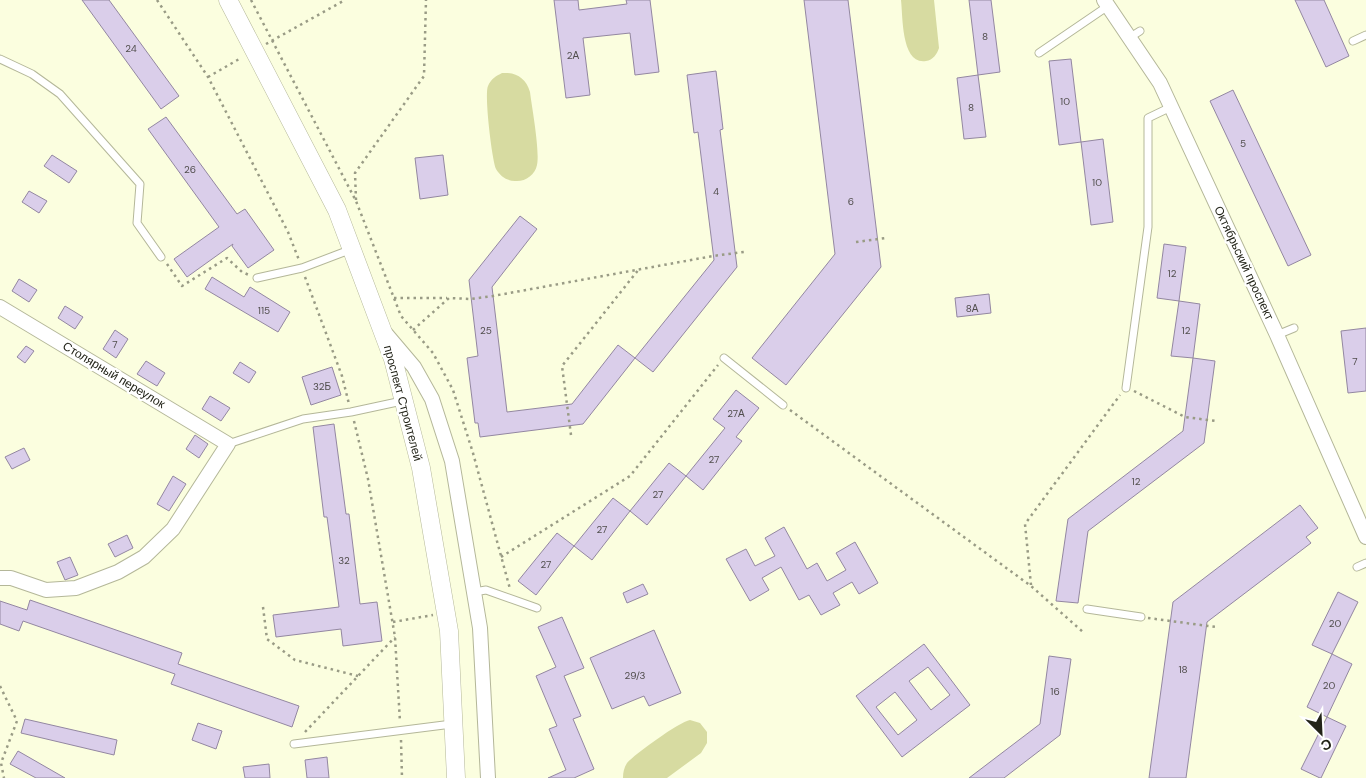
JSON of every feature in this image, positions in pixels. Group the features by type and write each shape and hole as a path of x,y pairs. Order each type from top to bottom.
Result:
{"street":[{"name":"проспект Строителей","path":"228,0 337,210 393,359 421,468 449,631 456,778"},
{"name":"Октябрьский проспект","path":"1106,3 1135,35 1160,83 1277,335 1366,536"},
{"name":"Столярный переулок","path":"0,307 228,444"},
{"path":"382,330 414,366 432,399 452,461 480,628 488,778"},
{"path":"0,578 11,578 46,590 76,588 118,572 144,557 172,529 228,444"}],"lane":[{"path":"1039,53 1106,3"},
{"path":"1352,41 1366,35"},
{"path":"0,59 32,74 60,94 140,184 136,222 162,257"},
{"path":"1126,388 1148,227 1148,118 1171,107"},
{"path":"257,278 302,268 352,248"},
{"path":"1277,335 1294,328"},
{"path":"724,358 783,405"},
{"path":"228,444 302,419 351,412 404,400"},
{"path":"1356,567 1366,563"},
{"path":"474,592 486,590 537,608"},
{"path":"1087,609 1141,617"},
{"path":"294,744 454,724"}],"path":[{"path":"157,0 208,77 288,232 342,376 368,479 395,637 402,778"},
{"path":"251,0 356,201 401,316 433,354 453,390 473,453 512,599"},
{"path":"208,77 345,0"},
{"path":"356,201 354,173 424,76 426,0"},
{"path":"856,242 886,238"},
{"path":"394,298 471,299 744,252"},
{"path":"162,257 182,286 228,258 242,272 257,278"},
{"path":"571,435 562,366 640,269"},
{"path":"413,330 449,298"},
{"path":"501,558 630,476 724,358"},
{"path":"1031,586 1025,524 1126,388 1185,417 1216,421"},
{"path":"783,405 1031,586 1083,632"},
{"path":"263,607 267,639 295,660 358,676"},
{"path":"1141,617 1216,627"},
{"path":"294,744 395,637"},
{"path":"0,686 17,721 1,763 4,778"}],"green space":[{"path":"901,0 934,0 939,48 931,59 926,61 918,60 912,56 903,28"},
{"path":"502,73 520,77 526,83 530,92 538,158 536,169 532,175 519,181 509,180 500,174 496,169 493,153 487,91 491,81"},
{"path":"690,720 700,723 707,732 707,743 701,753 667,778 623,778 623,772 627,763 667,732"}],"building":[{"path":"82,0 109,0 179,96 161,109"},
{"path":"554,0 578,0 579,10 627,4 626,0 650,0 659,72 635,75 630,33 583,38 590,95 566,98"},
{"path":"804,0 848,0 881,267 786,385 752,358 835,254"},
{"path":"969,0 991,0 1000,72 978,75"},
{"path":"1295,0 1324,0 1349,56 1326,67"},
{"path":"1071,59 1081,142 1059,145 1049,61"},
{"path":"716,71 723,129 720,130 737,267 653,372 635,358 714,260 698,132 694,133 687,75"},
{"path":"978,75 986,137 964,139 957,78"},
{"path":"1233,90 1311,255 1288,266 1210,101"},
{"path":"166,117 237,214 245,209 274,250 248,268 232,246 233,244 187,277 174,259 219,227 148,129"},
{"path":"1103,139 1113,222 1091,225 1081,142"},
{"path":"52,155 77,171 69,183 44,166"},
{"path":"443,155 448,195 420,199 415,158"},
{"path":"29,191 47,201 39,213 22,202"},
{"path":"520,216 537,229 492,287 507,412 572,404 618,345 635,358 583,424 480,437 478,423 475,423 467,358 478,356 469,280"},
{"path":"1164,244 1186,247 1179,301 1157,298"},
{"path":"212,277 244,297 250,287 290,312 278,332 205,289"},
{"path":"19,279 37,290 29,302 12,291"},
{"path":"989,294 991,313 957,317 955,298"},
{"path":"1179,301 1200,304 1193,358 1171,356"},
{"path":"65,306 83,317 75,329 58,318"},
{"path":"1366,328 1366,391 1348,393 1341,331"},
{"path":"115,330 128,339 116,358 103,349"},
{"path":"26,346 34,351 25,363 17,357"},
{"path":"1193,358 1215,361 1204,443 1088,531 1078,603 1056,601 1068,519 1183,431"},
{"path":"146,361 165,373 157,386 137,374"},
{"path":"240,362 256,372 249,383 233,373"},
{"path":"332,367 341,395 311,405 302,377"},
{"path":"736,390 759,408 736,437 742,441 703,490 686,476 725,428 713,419"},
{"path":"210,396 230,408 221,421 202,409"},
{"path":"334,424 346,514 349,514 360,604 377,602 382,641 343,646 341,629 276,637 273,615 339,607 327,517 324,517 313,427"},
{"path":"195,435 208,444 199,458 186,449"},
{"path":"24,448 30,460 12,469 5,457"},
{"path":"669,463 686,476 647,525 630,511"},
{"path":"173,476 186,484 169,511 157,504"},
{"path":"613,498 630,511 592,560 574,546"},
{"path":"1300,505 1318,528 1306,537 1311,543 1207,622 1186,778 1149,778 1173,602"},
{"path":"784,527 807,569 817,563 827,581 846,570 836,553 855,542 878,583 859,594 852,582 833,593 840,605 821,615 809,595 799,600 781,567 762,578 769,590 750,601 726,559 746,549 755,566 775,556 765,538"},
{"path":"557,533 574,546 536,595 518,581"},
{"path":"127,535 133,548 115,557 108,544"},
{"path":"70,557 78,575 65,580 57,562"},
{"path":"643,584 648,594 627,603 623,593"},
{"path":"1338,592 1358,602 1332,654 1312,645"},
{"path":"30,600 182,653 178,664 299,706 292,727 171,684 175,674 23,621 19,631 0,624 0,601 27,610"},
{"path":"562,617 584,668 564,676 581,716 573,719 594,769 574,778 548,778 566,770 549,729 557,726 536,676 556,667 538,627"},
{"path":"654,630 681,693 649,706 644,696 612,709 590,658"},
{"path":"924,644 970,705 902,757 856,696","holes":["928,667 950,695 931,710 909,681","895,692 917,720 898,735 876,707"]},
{"path":"1332,654 1352,664 1327,717 1307,707"},
{"path":"1049,656 1071,659 1060,735 1004,778 969,778 1040,724"},
{"path":"1327,717 1346,726 1320,778 1301,769"},
{"path":"25,719 117,740 114,755 21,733"},
{"path":"198,723 222,731 216,749 192,740"},
{"path":"18,751 65,778 36,778 10,764"},
{"path":"327,757 329,778 307,778 305,760"},
{"path":"269,764 270,778 245,778 243,767"}]}
